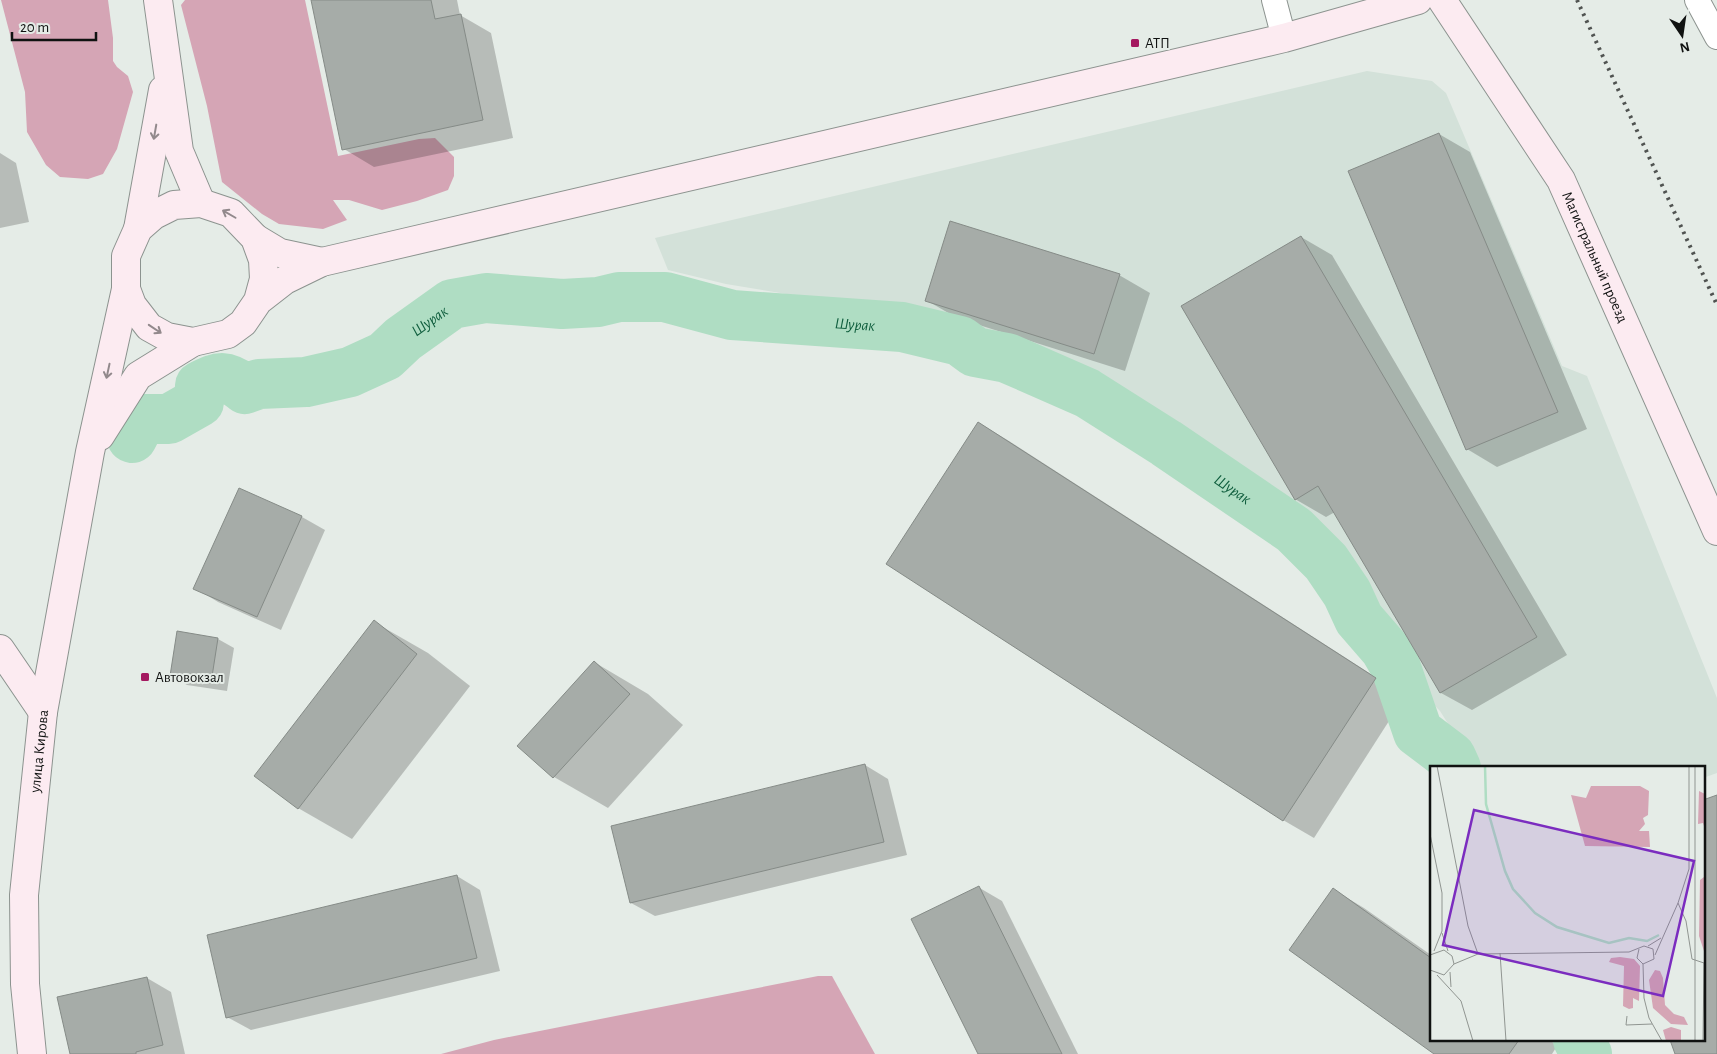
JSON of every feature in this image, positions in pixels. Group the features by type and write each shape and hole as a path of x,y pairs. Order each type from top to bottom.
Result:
{"main road":[{"path":"158,0 180,151 201,203"},
{"path":"90,452 138,376 193,342 228,334 242,323 258,301 285,280 322,262 1284,38 1418,0"},
{"name":"Магистральный проезд","path":"1442,0 1560,180 1717,531"},
{"path":"167,66 138,229 126,256 126,289 132,305 149,327 167,337 193,342"},
{"path":"138,229 154,215 174,205 201,203 231,213 255,238 280,253 322,262"},
{"path":"255,238 263,260 264,279 258,301"},
{"name":"улица Кирова","path":"32,1054 25,984 24,895 43,712 90,452 126,289"},
{"path":"0,649 43,712"}],"street":[{"path":"1274,0 1284,38"},
{"path":"1697,0 1717,36"}],"shaded area":[{"path":"1,0 108,0 113,38 113,61 128,76 133,92 117,149 103,174 88,179 60,177 46,165 27,132 25,92"},
{"path":"185,0 305,0 338,156 419,139 435,138 454,157 454,176 448,190 417,201 382,210 349,200 333,200 347,220 323,229 279,224 262,214 222,182 207,106 181,5"},
{"path":"1367,71 1432,81 1446,93 1562,366 1587,376 1717,698 1717,773 1704,778 1704,766 1475,766 1440,711 1413,683 1348,574 1316,536 1261,495 1119,399 984,338 872,308 726,284 668,270 655,238"},
{"path":"818,976 832,976 875,1054 441,1054 494,1040"}],"building":[{"path":"311,0 431,0 435,19 461,14 483,120 342,150"},
{"path":"1439,133 1558,412 1466,450 1348,171"},
{"path":"950,221 1120,274 1094,354 925,301"},
{"path":"1301,236 1537,637 1440,693 1318,486 1295,500 1181,306"},
{"path":"978,422 1376,678 1283,821 886,564"},
{"path":"239,488 302,516 257,617 193,589"},
{"path":"374,620 417,654 298,809 254,776"},
{"path":"177,631 218,638 211,683 170,676"},
{"path":"594,661 630,694 553,778 517,746"},
{"path":"865,764 884,842 630,903 611,826"},
{"path":"1717,795 1717,1054 1675,1054 1671,1042 1704,1042 1704,800"},
{"path":"457,875 477,958 226,1018 207,935"},
{"path":"979,886 1062,1054 978,1054 911,919"},
{"path":"1333,888 1430,957 1430,1042 1518,1042 1509,1054 1434,1054 1289,950"},
{"path":"147,977 163,1045 136,1052 136,1054 70,1054 57,997"}],"waterway":[{"name":"Шурак","path":"132,438 142,419 169,419 199,402 200,386 218,378 233,381 245,389 259,384 306,382 350,372 385,356 403,339 452,304 486,298 562,304 598,302 619,297 665,297 732,315 902,327 960,341 975,352 1007,358 1087,393 1166,443 1294,530 1326,562 1347,593 1359,619 1385,649 1396,668 1418,732 1451,757 1455,766"},
{"name":"Шурак","path":"1579,1042 1587,1054"}],"railway":[{"path":"1577,0 1717,305"}],"place":[{"name":"АТП","path":"1135,43"},
{"name":"Автовокзал","path":"145,677"}]}
